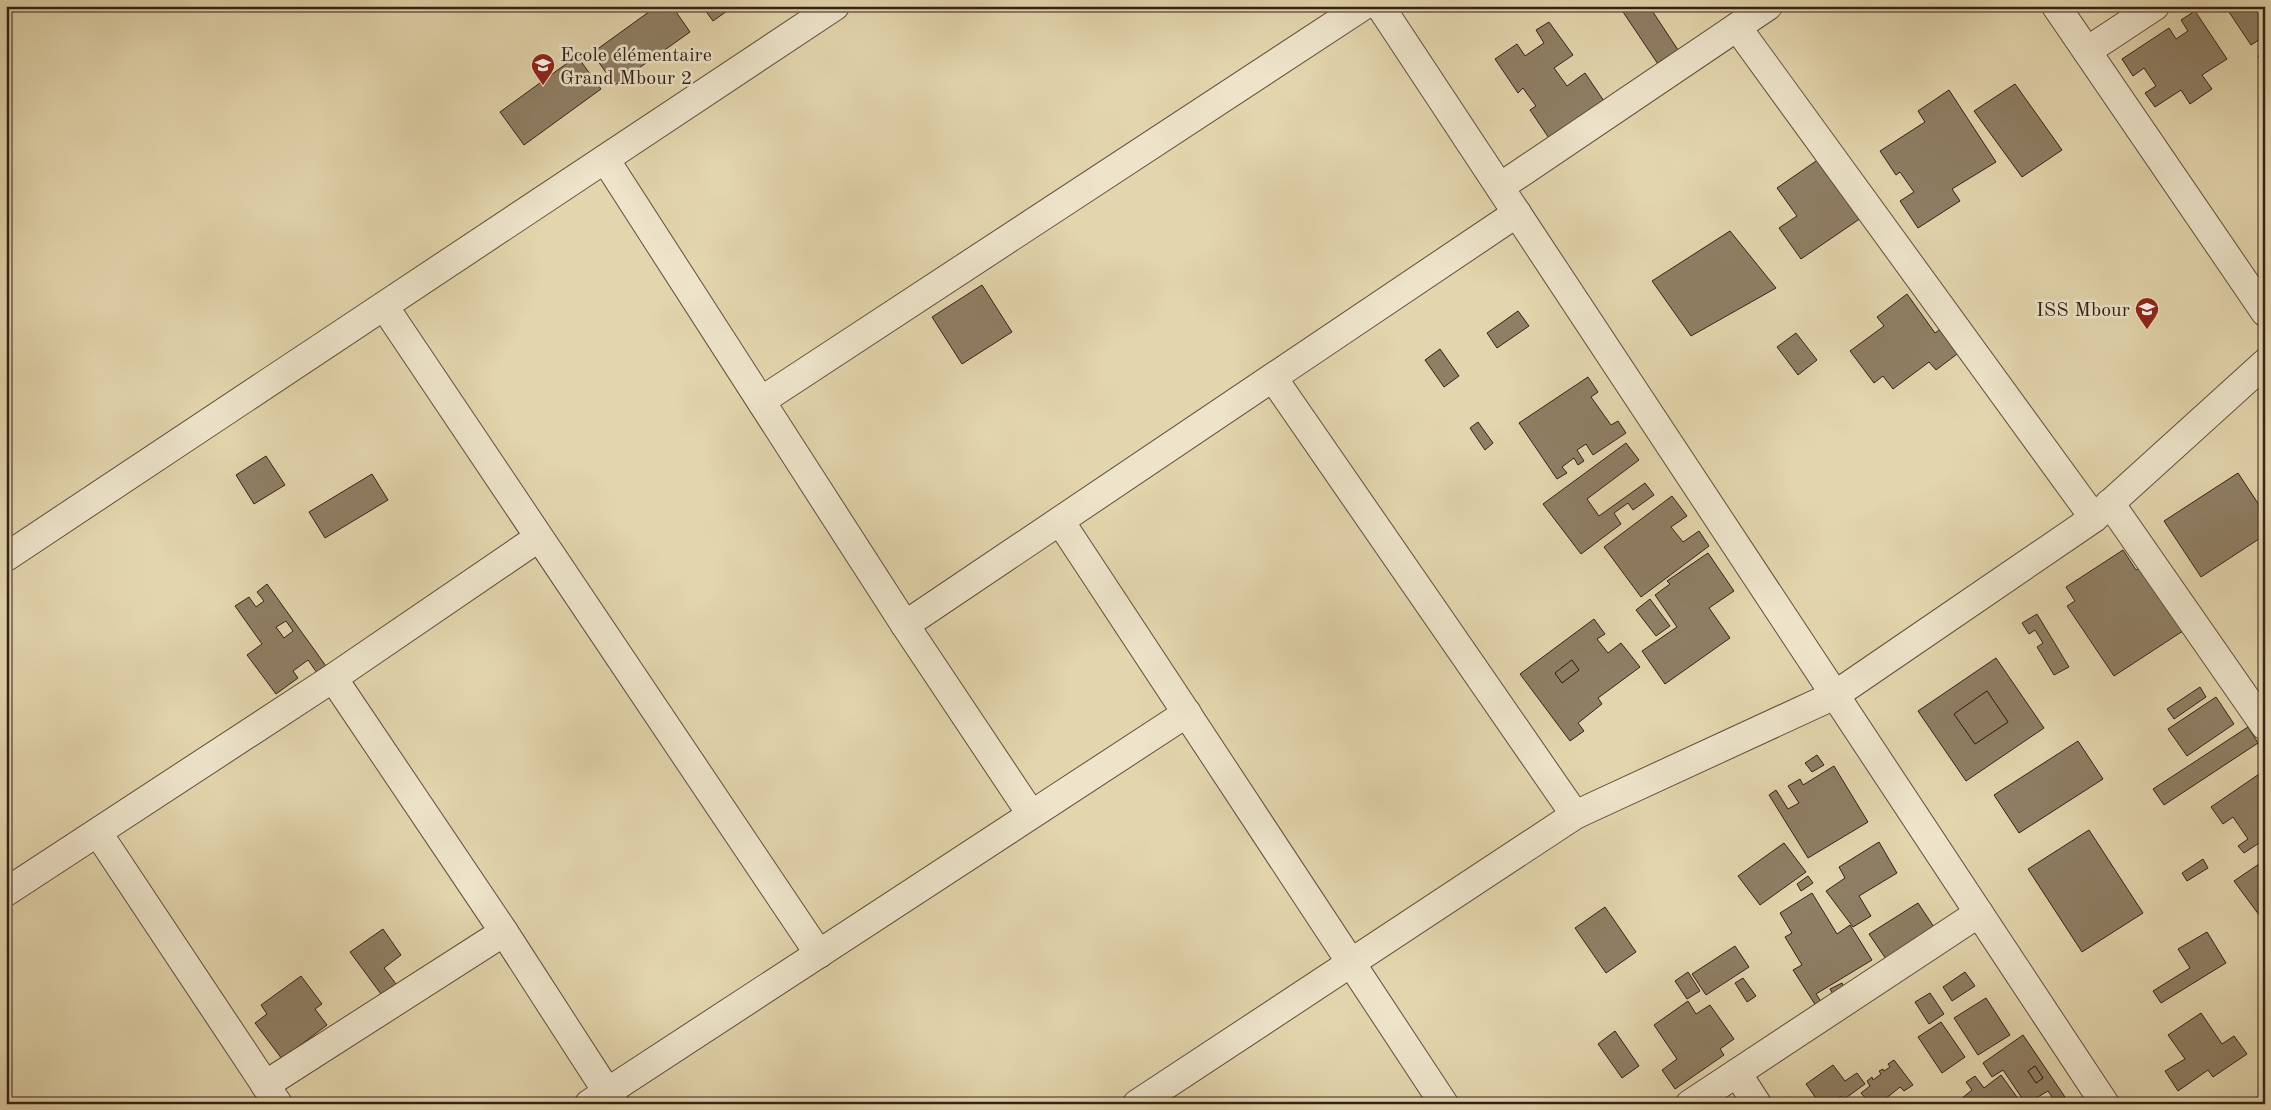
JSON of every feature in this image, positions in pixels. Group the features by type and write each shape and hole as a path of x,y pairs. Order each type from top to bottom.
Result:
{"street":[{"path":"10,546 384,306 835,6"},
{"path":"761,401 1363,6"},
{"path":"1380,6 2105,1104"},
{"path":"1500,187 1768,6"},
{"path":"2056,6 2265,312"},
{"path":"2086,51 2154,6"},
{"path":"1737,27 2265,726"},
{"path":"605,159 905,625 1031,814"},
{"path":"905,625 1517,213"},
{"path":"384,306 819,954"},
{"path":"1137,1104 1575,815 1835,694 2102,510 2265,362"},
{"path":"1273,378 1575,815"},
{"path":"1060,521 1444,1104"},
{"path":"6,892 333,678 538,538"},
{"path":"333,678 504,932 604,1100 819,954 1187,713"},
{"path":"98,833 271,1095 504,932"},
{"path":"1690,1104 1979,913"},
{"path":"1736,1073 1757,1104"}],"building":[{"path":"657,6 672,6 690,32 615,85 592,53"},
{"path":"702,6 734,6 713,21"},
{"path":"1619,6 1649,6 1680,53 1660,67"},
{"path":"2225,6 2261,6 2265,12 2265,26 2262,27 2265,36 2251,45"},
{"path":"2195,11 2227,59 2202,75 2212,89 2190,104 2181,90 2155,107 2145,93 2156,86 2144,68 2133,76 2122,59 2169,28 2176,39 2188,31 2181,20"},
{"path":"1549,22 1573,55 1554,68 1567,86 1585,73 1610,110 1555,147 1530,110 1536,106 1523,88 1518,93 1495,59 1517,44 1525,56 1544,43 1536,30"},
{"path":"2265,51 2265,66 2258,56"},
{"path":"577,56 601,89 524,145 500,112"},
{"path":"2015,84 2062,150 2022,177 1974,111"},
{"path":"1949,90 1996,162 1952,189 1960,201 1918,228 1900,201 1914,192 1900,172 1896,175 1880,151 1925,122 1918,111"},
{"path":"1819,159 1861,218 1801,259 1779,228 1797,216 1777,188"},
{"path":"1730,231 1776,288 1691,336 1652,281"},
{"path":"982,285 1012,332 962,364 932,317"},
{"path":"1907,294 1935,333 1943,327 1961,351 1936,370 1929,362 1893,389 1883,376 1874,383 1850,351 1884,326 1877,317"},
{"path":"1518,311 1529,326 1497,348 1487,333"},
{"path":"1796,333 1817,360 1798,375 1777,347"},
{"path":"1440,349 1459,376 1444,387 1425,360"},
{"path":"1588,377 1598,392 1591,397 1611,425 1618,421 1626,433 1593,455 1586,444 1577,450 1584,461 1578,465 1574,458 1562,467 1567,473 1557,479 1519,423"},
{"path":"1478,422 1493,443 1485,450 1470,428"},
{"path":"1626,443 1639,460 1587,499 1599,516 1645,483 1654,495 1633,510 1628,503 1614,513 1621,524 1581,554 1543,504"},
{"path":"266,456 285,485 254,504 236,475"},
{"path":"2238,473 2265,514 2265,535 2201,577 2164,521"},
{"path":"372,474 388,500 325,538 309,512"},
{"path":"1672,496 1687,516 1671,527 1683,542 1699,531 1709,546 1641,597 1604,547"},
{"path":"2123,550 2136,570 2144,565 2186,629 2114,676 2067,606 2075,601 2066,587"},
{"path":"1708,553 1734,591 1709,608 1730,638 1665,684 1642,651 1677,627 1655,595 1670,584 1667,581"},
{"path":"267,584 331,673 322,680 308,660 293,671 298,678 276,694 247,655 262,644 235,606 249,597 256,607 264,601 257,592","holes":["286,621 293,631 284,638 276,627"]},
{"path":"1650,599 1670,626 1656,636 1636,610"},
{"path":"2037,614 2069,667 2054,675 2037,647 2043,643 2035,630 2029,634 2022,623"},
{"path":"1594,619 1605,634 1597,639 1608,653 1621,643 1640,667 1598,698 1602,704 1578,723 1584,731 1570,741 1520,674","holes":["1572,660 1579,670 1562,683 1555,673"]},
{"path":"1996,658 2044,728 1966,781 1918,711","holes":["1987,691 2008,722 1975,744 1954,714"]},
{"path":"1572,660 1579,670 1562,683 1555,673"},
{"path":"2200,687 2206,697 2174,719 2167,709"},
{"path":"1987,691 2008,722 1975,744 1954,714"},
{"path":"2216,697 2234,724 2187,756 2168,729"},
{"path":"2248,727 2258,743 2164,805 2153,789"},
{"path":"2078,741 2103,779 2019,833 1994,795"},
{"path":"1817,755 1824,765 1812,772 1805,763"},
{"path":"1834,766 1868,822 1808,858 1769,795 1776,790 1788,809 1799,803 1788,786 1800,779 1803,785"},
{"path":"2265,770 2265,839 2244,853 2238,846 2248,839 2233,817 2223,824 2211,807"},
{"path":"2089,830 2143,913 2082,952 2028,869"},
{"path":"1879,842 1897,873 1859,896 1871,916 1853,927 1826,891 1845,878 1839,867"},
{"path":"1784,843 1806,872 1760,905 1738,876"},
{"path":"2203,859 2208,868 2187,881 2182,873"},
{"path":"2262,862 2265,866 2265,923 2234,881"},
{"path":"1808,876 1813,883 1801,891 1797,884"},
{"path":"1812,893 1837,934 1850,925 1872,960 1816,994 1824,1006 1818,1009 1793,970 1802,965 1785,937 1792,933 1780,913"},
{"path":"1918,903 1934,927 1886,959 1869,934"},
{"path":"1605,907 1636,952 1606,973 1575,928"},
{"path":"383,929 401,955 384,968 396,984 381,994 350,952"},
{"path":"2207,932 2226,963 2161,1003 2153,991 2190,968 2178,949"},
{"path":"1735,946 1749,967 1706,995 1692,974"},
{"path":"1688,972 1700,991 1687,999 1675,981"},
{"path":"1965,972 1975,986 1952,1001 1943,987"},
{"path":"301,976 322,1004 315,1009 327,1025 282,1059 255,1023 267,1014 261,1005"},
{"path":"1743,978 1756,996 1747,1002 1735,983"},
{"path":"1842,983 1847,994 1836,1000 1830,989"},
{"path":"1930,993 1944,1014 1929,1024 1915,1002"},
{"path":"1986,998 2010,1035 1978,1055 1954,1018"},
{"path":"1688,1001 1696,1014 1710,1005 1734,1039 1720,1049 1724,1055 1675,1089 1662,1070 1677,1059 1654,1025"},
{"path":"2201,1013 2222,1044 2234,1036 2247,1054 2213,1077 2208,1070 2178,1091 2165,1071 2185,1059 2168,1035"},
{"path":"1941,1022 1965,1057 1942,1073 1918,1037"},
{"path":"1615,1031 1639,1066 1622,1078 1598,1044"},
{"path":"2023,1035 2065,1097 2056,1103 2048,1091 2026,1104 2003,1070 1992,1077 1983,1063","holes":["2035,1066 2043,1078 2036,1083 2028,1071"]},
{"path":"1894,1060 1913,1085 1904,1091 1900,1087 1884,1100 1887,1104 1870,1104 1861,1093 1870,1086 1867,1081 1872,1077 1873,1080 1881,1074 1879,1071 1883,1069 1884,1071 1890,1067 1888,1064"},
{"path":"1833,1065 1845,1081 1857,1073 1865,1084 1843,1100 1841,1096 1833,1102 1835,1104 1820,1104 1806,1084"},
{"path":"2035,1066 2043,1078 2036,1083 2028,1071"},
{"path":"2001,1075 2022,1104 1965,1104 1961,1099 1972,1090 1966,1082 1975,1076 1984,1088"}],"place":[{"name":"Ecole élémentaire Grand Mbour 2","path":"543,86"},
{"name":"ISS Mbour","path":"2147,330"}]}
